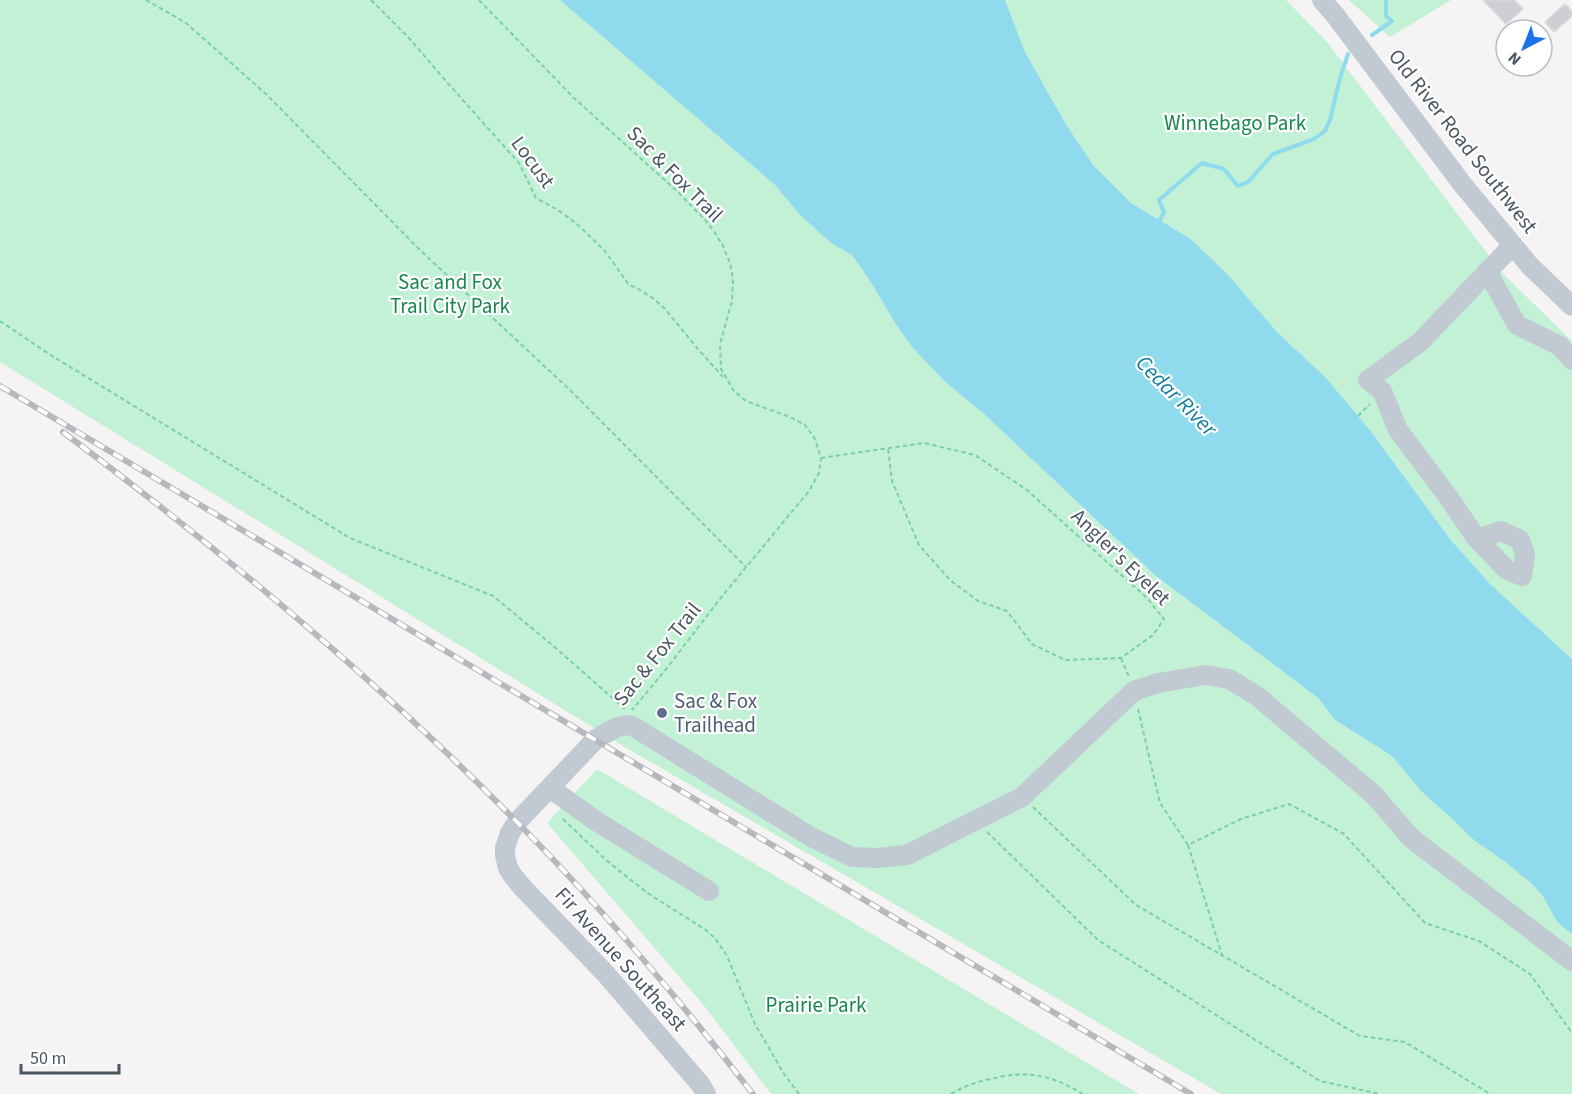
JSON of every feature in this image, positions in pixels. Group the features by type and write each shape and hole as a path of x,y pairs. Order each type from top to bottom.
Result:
{"street":[{"name":"Old River Road Southwest","path":"1322,0 1463,185 1530,266 1572,306"},
{"path":"1476,540 1446,494 1398,430 1382,391 1368,380 1420,342 1513,245"},
{"path":"1488,271 1517,325 1560,346 1572,360"},
{"path":"709,891 545,792 596,740 623,720 811,837 852,856 876,858 907,855 1022,797 1134,691 1158,683 1204,675 1229,679 1257,696 1374,795 1411,838 1572,961"},
{"name":"Fir Avenue Southeast","path":"545,792 517,822 510,833 505,848 508,868 523,888 605,973 701,1085 706,1094"}],"path":[{"path":"146,0 186,23 266,94 420,250 570,390 746,567"},
{"name":"Locust","path":"371,0 409,38 519,163 536,198 577,224 605,251 629,285 654,299 665,309 727,381"},
{"name":"Sac & Fox Trail","path":"479,0 574,98 679,193 715,233 723,246 732,271 732,301 720,344 721,369 727,381"},
{"path":"0,321 49,354 350,538 493,596 551,644 623,720"},
{"path":"727,381 734,391 747,401 805,425 814,437 821,458"},
{"name":"Angler's Eyelet","path":"821,458 924,443 975,455 1027,490 1147,598 1164,619 1153,635 1121,658"},
{"path":"888,448 892,481 919,544 950,580 978,601 1007,611 1032,644 1065,660 1121,658 1134,691 1160,803 1188,846 1222,955"},
{"name":"Sac & Fox Trail","path":"623,720 809,491 819,473 821,458"},
{"path":"545,792 605,859 627,878 715,938 727,956 755,1024 784,1074 800,1094"},
{"path":"1022,797 1136,905 1360,1036 1405,1042 1490,1094"},
{"path":"1188,846 1241,819 1289,804 1344,834 1425,922 1479,941 1530,974 1572,1034"},
{"path":"975,821 1098,940 1320,1082 1380,1094"},
{"path":"951,1094 971,1084 1012,1074 1030,1074 1050,1078 1083,1094"}],"green space":[{"name":"Sac and Fox Trail City Park","path":"0,0 560,0 775,185 800,215 831,243 852,255 913,348 944,381 984,414 1156,576 1318,698 1335,720 1392,756 1422,792 1531,883 1543,896 1557,922 1572,934 1572,1094 1221,1094 623,746 0,362"},
{"name":"Winnebago Park","path":"1005,0 1286,0 1327,42 1502,273 1572,341 1572,659 1490,584 1450,539 1369,429 1326,378 1277,332 1191,239 1131,203 1094,166 1067,126 1025,52"},
{"path":"1349,0 1451,0 1390,37"},
{"name":"Prairie Park","path":"597,769 1139,1094 771,1094 702,1003 547,823"}],"water":[{"name":"Cedar River","path":"560,0 1005,0 1025,52 1067,126 1094,166 1131,203 1191,239 1228,275 1277,332 1326,378 1369,429 1450,539 1490,584 1572,659 1572,934 1557,922 1543,896 1531,883 1474,840 1422,792 1392,756 1335,720 1318,698 1156,576 984,414 944,381 913,348 852,255 831,243 800,215 775,185"}],"building":[{"path":"1483,0 1514,0 1523,9 1513,18 1500,18"},
{"path":"1565,4 1572,11 1572,16 1554,32 1554,18 1549,18"}],"waterway":[{"path":"1372,35 1392,21 1386,16 1386,0"},
{"path":"1156,224 1164,212 1159,200 1202,163 1224,169 1238,186 1248,182 1273,154 1314,139 1325,131 1348,54"}],"railway":[{"path":"0,386 1191,1094"},
{"path":"63,432 181,523 297,618 463,768 609,920 697,1023 753,1094"}],"place":[{"name":"Sac & Fox Trailhead","path":"662,713"}]}
